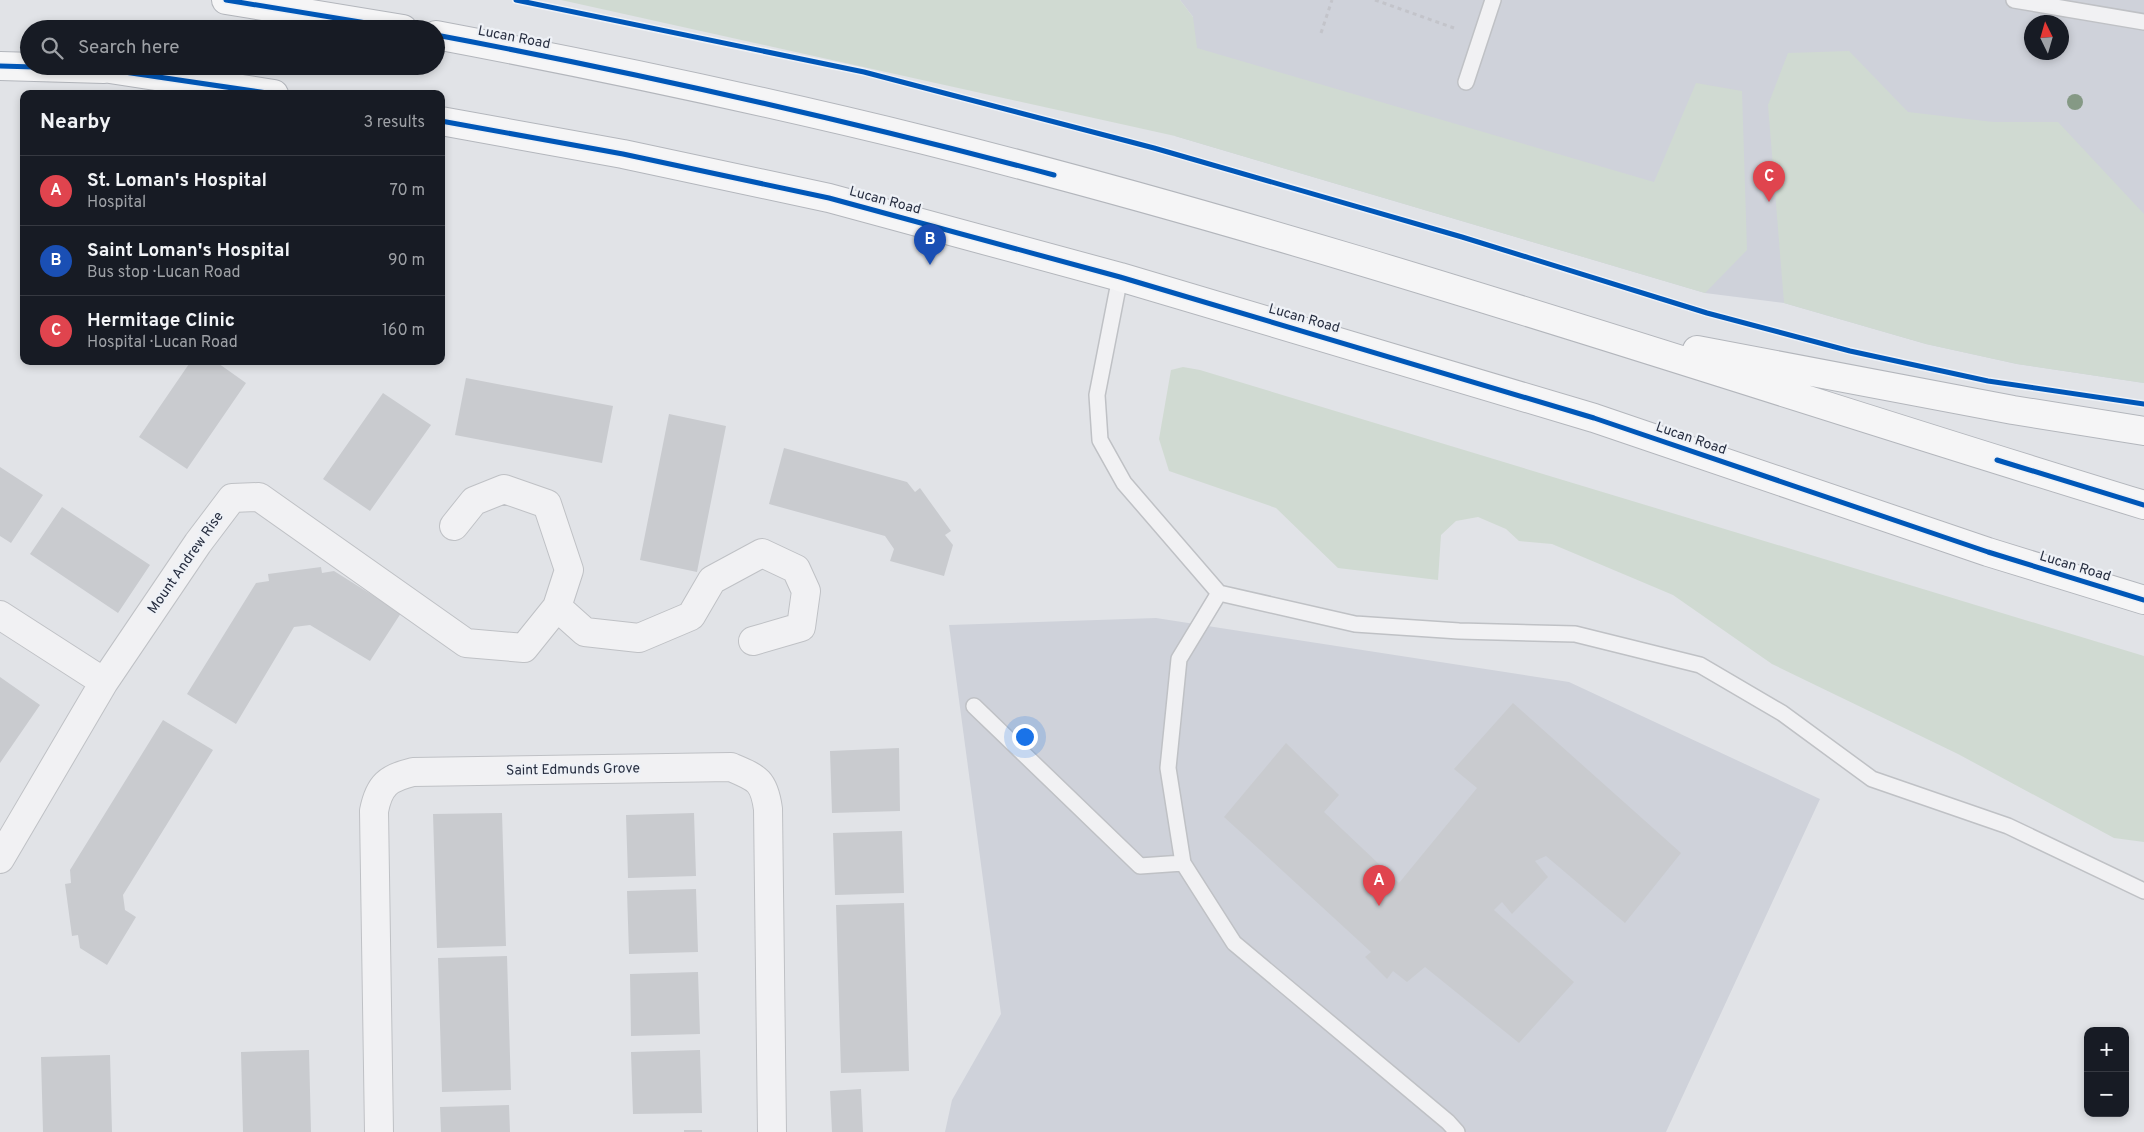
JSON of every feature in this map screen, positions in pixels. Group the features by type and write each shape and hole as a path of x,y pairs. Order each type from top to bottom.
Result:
{"highway":[{"path":"226,0 348,20"},
{"name":"Lucan Road","path":"445,37 667,80 926,141 1227,223 1570,325 2144,504"},
{"path":"0,51 20,54"},
{"path":"0,66 20,66"},
{"path":"149,75 248,90"},
{"name":"Lucan Road","path":"445,122 623,154 828,198 1120,277 1594,418 1988,552 2144,600"},
{"path":"1570,325 2013,410 2144,431"}],"street":[{"name":"Mount Andrew Rise","path":"0,859 104,682 198,543 232,498 259,497 466,644 524,648 557,607 569,570 547,504 504,488 474,500 454,526"},
{"path":"557,607 585,632 639,638 691,616 712,580 762,553 796,569 806,591 801,627 753,641"},
{"path":"0,615 104,682"},
{"name":"Saint Edmunds Grove","path":"379,1132 374,811 377,796 385,784 398,776 413,772 731,767 754,777 766,791 768,809 772,1132"}],"lane":[{"path":"1466,82 1493,0"},
{"path":"2014,0 2144,22"},
{"path":"1120,277 1097,395 1100,440 1124,483 1219,593 1355,624 1458,631 1575,634 1700,665 1782,713 1872,779 2008,826 2144,891"},
{"path":"1219,593 1179,659 1168,768 1183,862 1234,943 1448,1122 1457,1132"},
{"path":"974,706 1140,866 1183,862"}],"path":[{"path":"1321,33 1332,0"},
{"path":"1374,0 1454,28"}],"shaded area":[{"path":"561,0 1180,0 1193,17 1197,48 1654,182 1696,83 1742,91 1747,250 1705,293 1175,136"},
{"path":"1180,0 2144,0 2144,383 2017,364 1926,344 1784,303 1705,293 1175,136 1193,17"},
{"path":"1849,51 1908,112 1993,122 2058,122 2144,214 2144,383 2017,364 1926,344 1784,303 1768,105 1788,53"},
{"path":"1183,367 1200,370 2144,656 2144,842 2114,838 1958,754 1772,664 1673,595 1552,544 1519,541 1506,529 1478,517 1456,521 1441,535 1438,580 1338,568 1276,508 1169,471 1159,439 1171,370"},
{"path":"1156,618 1569,682 1820,799 1666,1132 945,1132 952,1100 1001,1014 949,625"}],"building":[{"path":"188,365 221,365 246,383 187,469 139,437"},
{"path":"466,378 613,406 602,463 455,435"},
{"path":"383,393 431,425 370,511 323,479"},
{"path":"669,414 726,426 697,572 640,560"},
{"path":"784,448 907,482 915,492 920,488 951,531 945,535 953,545 944,576 890,561 894,549 885,536 769,504"},
{"path":"0,467 43,495 11,543 0,536"},
{"path":"62,507 150,565 118,613 30,554"},
{"path":"321,567 322,573 334,571 401,613 370,661 310,625 294,627 236,724 187,694 256,583 269,581 268,574"},
{"path":"0,677 40,705 0,763"},
{"path":"1513,703 1681,853 1625,923 1546,856 1535,861 1548,877 1512,914 1502,902 1494,910 1574,982 1519,1043 1425,967 1407,982 1393,971 1387,979 1365,957 1371,952 1224,817 1286,743 1339,795 1324,812 1399,883 1477,788 1454,769"},
{"path":"163,720 213,750 123,895 125,910 136,917 107,965 80,948 78,935 72,936 65,884 71,883 70,870"},
{"path":"899,748 900,811 832,813 830,751"},
{"path":"502,813 506,946 437,948 433,814"},
{"path":"694,813 696,876 628,878 626,815"},
{"path":"902,831 904,893 835,895 833,833"},
{"path":"696,889 698,952 629,954 627,891"},
{"path":"904,903 909,1071 841,1073 836,905"},
{"path":"507,956 511,1090 442,1092 438,958"},
{"path":"698,972 700,1034 631,1036 630,974"},
{"path":"309,1050 311,1132 243,1132 241,1052"},
{"path":"700,1050 702,1113 633,1114 631,1052"},
{"path":"110,1055 112,1132 43,1132 41,1057"},
{"path":"861,1089 863,1132 832,1132 830,1091"},
{"path":"509,1105 510,1132 441,1132 440,1107"},
{"path":"684,1130 702,1130 702,1132 684,1132"}],"cycle path":[{"path":"226,0 348,20"},
{"path":"516,0 864,72 1154,148 1462,237 1707,313 1850,351 1988,381 2144,404"},
{"path":"445,37 746,99 1054,175"},
{"path":"0,66 20,67"},
{"path":"145,75 247,90"},
{"path":"445,122 623,154 829,198 1120,277 1594,418 1988,552 2144,600"},
{"path":"1997,460 2144,505"}],"place":[{"name":"Hermitage Clinic","path":"1769,202"},
{"name":"Saint Loman's Hospital","path":"930,265"},
{"name":"St. Loman's Hospital","path":"1379,906"}]}
